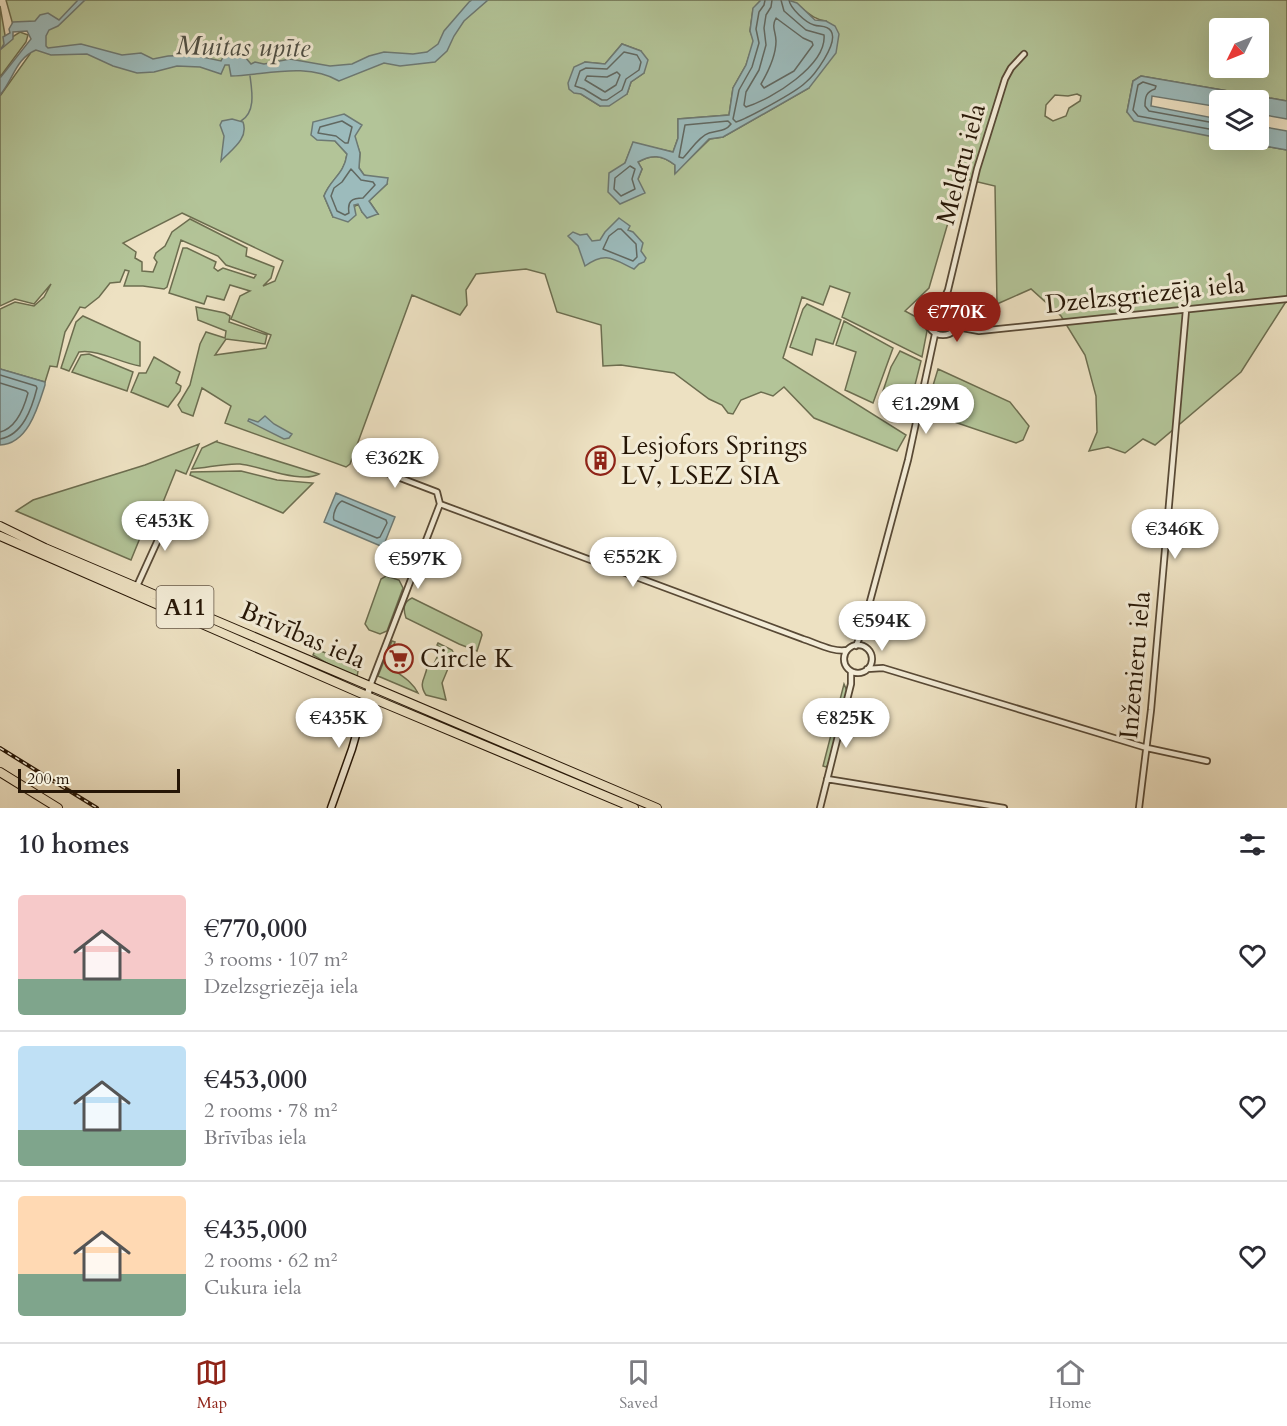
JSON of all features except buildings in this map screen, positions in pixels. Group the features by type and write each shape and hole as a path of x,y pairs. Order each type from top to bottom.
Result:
{"highway":[{"name":"Brīvības iela","path":"0,526 45,548 657,808"},
{"name":"Brīvības iela","path":"0,536 367,696 634,808"},
{"path":"0,772 58,808"}],"main road":[{"path":"331,808 352,749 370,686"}],"street":[{"name":"Meldru iela","path":"948,290 977,169 1005,79 1011,68 1024,54"},
{"path":"942,303 948,290"},
{"path":"948,290 948,304"},
{"name":"Dzelzsgriezēja iela","path":"959,321 979,331 1287,299"},
{"path":"934,345 942,336 952,333 959,321 957,311 948,304 942,303 931,308 927,318 929,327 942,336"},
{"name":"Inženieru iela","path":"1138,808 1147,748 1186,310"},
{"name":"Dzelzsgriezēja iela","path":"957,327 971,328"},
{"path":"856,646 908,460 935,333"},
{"path":"361,463 437,492 440,504 370,686"},
{"path":"440,504 834,650 845,659"},
{"path":"137,586 172,509"},
{"path":"862,631 864,647"},
{"path":"834,650 864,647 869,651 872,659 883,668"},
{"path":"820,808 851,684 851,671 845,659 847,650"},
{"path":"867,669 872,659"},
{"path":"851,671 860,672 883,668 1147,748 1207,760"},
{"path":"851,684 860,672"},
{"path":"827,779 1004,808"}],"green space":[{"path":"6,0 761,0 753,9 750,31 754,41 746,65 733,88 729,115 678,119 678,138 673,152 633,143 625,163 638,179 642,169 638,162 652,157 666,159 675,165 675,173 710,139 723,137 809,88 826,21 815,18 788,0 1287,0 1287,101 1269,98 1269,90 1223,90 1141,76 1133,81 1127,112 1209,135 1209,150 1269,150 1269,147 1287,150 1287,300 1241,372 1155,445 1143,439 1125,453 1108,447 1089,451 1097,432 1096,396 1085,355 1061,316 1031,289 997,304 995,186 961,178 929,288 905,311 920,319 927,331 922,357 842,317 850,293 830,286 823,305 802,297 783,358 906,435 897,451 814,418 784,387 773,396 761,392 741,400 733,414 728,413 722,405 709,399 674,373 621,365 603,366 601,325 557,312 545,274 526,269 476,274 466,290 467,305 460,315 412,295 350,464 346,467 225,423 231,406 202,388 193,416 182,412 178,405 190,385 200,344 206,332 225,338 226,331 198,320 196,307 225,313 230,316 229,322 267,335 265,344 226,339 215,355 266,348 271,335 231,319 240,296 250,291 230,285 224,300 207,296 204,304 169,293 183,248 216,262 214,268 218,271 223,268 254,278 256,275 226,265 218,256 181,240 167,287 164,289 124,286 129,271 125,270 120,282 110,283 99,297 85,308 80,307 65,332 57,367 50,366 45,382 0,369 0,309 15,302 34,306 44,297 51,284 34,304 15,299 0,306 0,96 30,54 34,44 35,26 13,25","holes":["622,44 641,51 644,73 631,82 627,94 600,106 581,94 585,62 605,64","1077,94 1081,96 1080,101 1069,108 1066,116 1053,121 1045,116 1046,105 1055,95","354,136 360,153 359,168 364,175 387,184 369,201 378,214 362,212 359,204 333,217 324,196 343,167 347,154 335,141","182,213 283,261 275,281 263,286 271,278 274,267 246,256 247,248 190,219 172,232 165,246 156,253 154,258 157,262 153,272 142,271 142,262 135,258 136,252 123,243"]},
{"path":"0,6 6,41 20,32 28,35 26,42 0,77"},
{"path":"807,304 841,320 833,344 816,339 812,355 790,347 803,309"},
{"path":"83,316 140,342 140,366 94,352 79,352 69,371 61,368 76,322"},
{"path":"844,321 893,348 873,403 845,390 856,352 836,345"},
{"path":"900,351 921,361 908,413 879,403 891,367"},
{"path":"89,354 133,372 127,391 72,372 81,355"},
{"path":"154,357 180,372 176,383 181,386 180,391 168,407 131,392 139,373 146,373"},
{"path":"938,369 1010,402 1029,426 1023,440 1016,443 925,412"},
{"path":"217,441 319,474 311,477 291,476 240,464 192,469 202,448"},
{"path":"199,444 186,474 176,470 153,527 140,538 131,560 16,511 33,500 145,465"},
{"path":"241,471 277,480 313,483 283,513 190,475 191,472"},
{"path":"386,576 399,580 403,588 387,631 380,634 369,630 365,624 381,579"},
{"path":"412,598 481,632 477,651 406,618 404,606"},
{"path":"392,641 395,642 387,664 408,681 418,693 378,676"},
{"path":"438,643 452,650 454,654 442,683 446,700 426,695 422,687 427,666 432,668 439,653 434,650 439,652 441,648 437,645"},
{"path":"316,649 358,671 357,677 313,655"},
{"path":"844,684 847,691 826,767 823,766"}],"water":[{"path":"78,0 85,0 58,26 49,30 46,36 48,48 81,44 122,55 141,53 153,59 193,55 221,61 223,57 240,51 251,64 290,59 330,66 352,64 384,52 413,54 427,52 438,44 444,31 469,2 488,0 464,21 447,51 435,62 400,66 384,63 339,81 326,75 300,71 231,76 229,65 225,65 221,74 200,67 177,66 154,72 137,73 113,66 87,54 51,55 36,50 19,64 0,95 0,78 31,39 27,31 13,32 13,39 0,50 4,44 3,37 10,33 9,29 13,22 35,21 40,15 48,13 59,20"},
{"path":"761,0 788,0 797,3 815,20 826,21 835,26 839,34 836,53 809,88 723,137 709,139 675,174 675,165 666,159 652,157 638,162 642,169 638,179 645,193 620,204 608,192 609,173 625,163 633,142 673,152 678,138 678,119 729,115 733,88 746,65 753,41 750,31 753,8"},
{"path":"622,44 641,51 648,60 644,73 631,82 627,94 609,106 600,106 569,89 568,83 574,67 585,62 605,64"},
{"path":"1141,76 1223,90 1209,90 1209,105 1152,96 1151,106 1209,117 1209,136 1134,121 1127,112 1133,81"},
{"path":"1269,98 1287,101 1287,119 1269,116"},
{"path":"344,114 362,125 355,136 360,153 359,168 364,175 388,178 387,184 369,201 378,214 367,218 358,204 354,205 356,215 348,222 333,217 324,196 343,167 347,154 335,141 317,140 311,135 313,122"},
{"path":"232,119 243,122 244,134 238,144 221,161 224,136 220,125 222,121"},
{"path":"1269,128 1287,131 1287,150 1269,147"},
{"path":"619,218 630,226 628,230 643,243 641,251 646,258 644,262 634,269 610,258 604,258 592,261 585,266 578,246 568,236 573,232 580,235 587,234 592,241 600,240"},
{"path":"0,369 45,382 45,385 35,413 25,431 10,443 0,445"},
{"path":"265,416 292,434 289,438 284,439 248,421 249,419 258,422"},
{"path":"336,493 395,517 383,547 324,522"}],"waterway":[{"name":"Muitas upīte","path":"241,121 251,107 250,76"}],"railway":[{"path":"0,748 97,808"}],"place":[{"name":"Lesjofors Springs LV, LSEZ SIA","path":"600,460"},
{"name":"Circle K","path":"399,658"}]}
